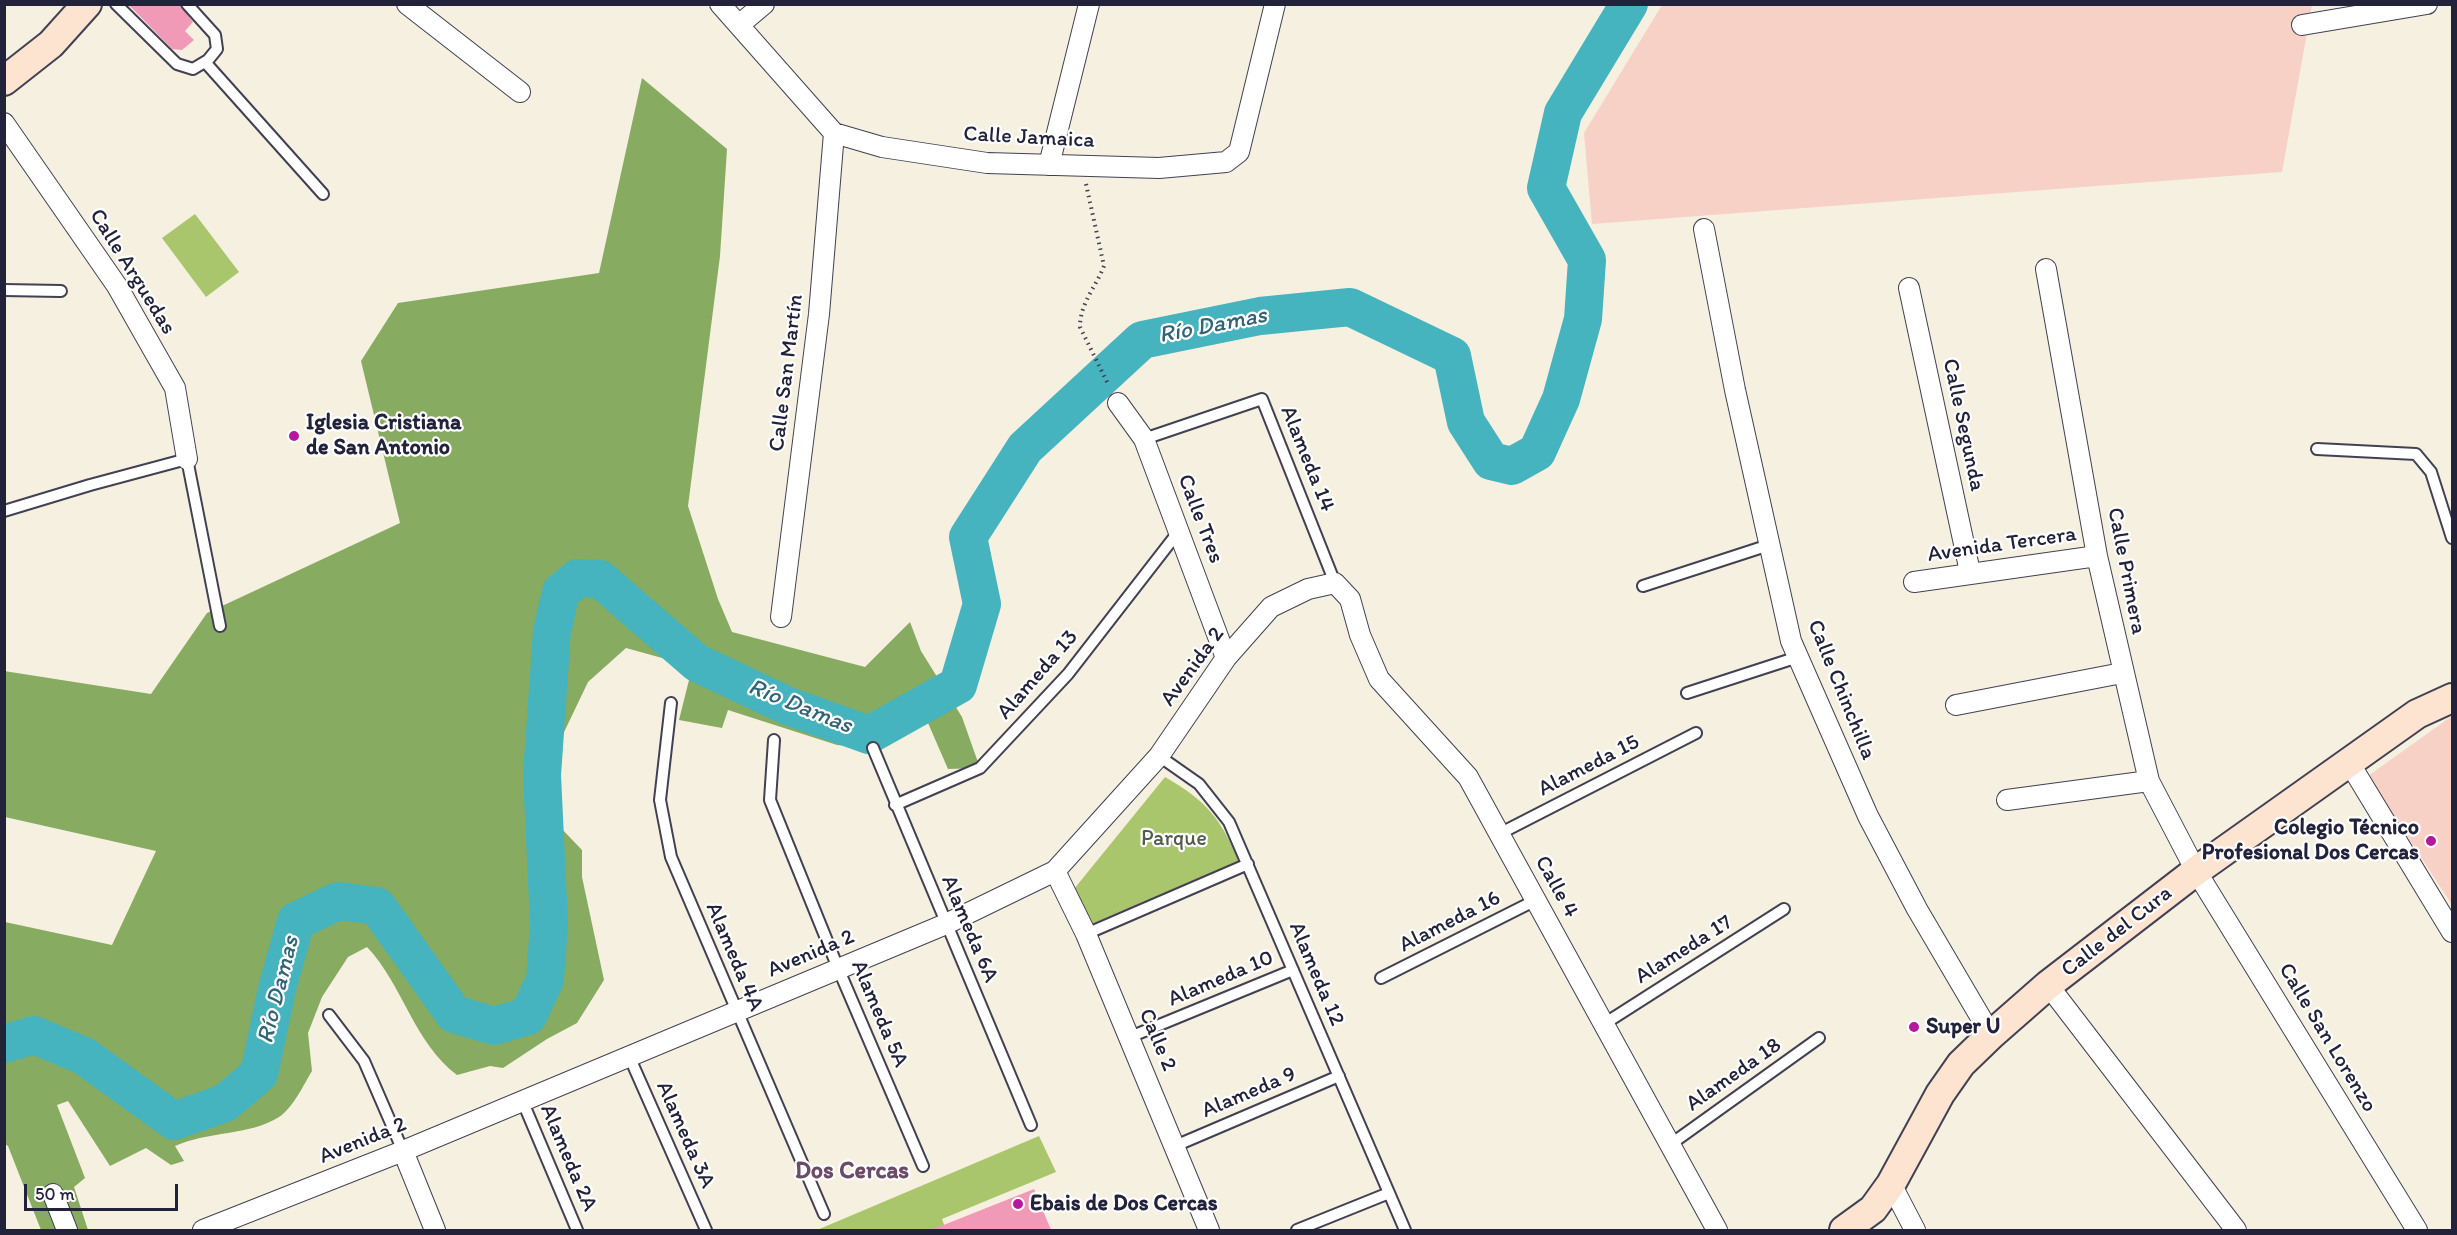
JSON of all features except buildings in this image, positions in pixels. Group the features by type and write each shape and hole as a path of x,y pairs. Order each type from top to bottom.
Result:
{"street":[{"path":"4,81 51,44 87,4"},
{"path":"407,4 520,92"},
{"path":"720,4 834,133"},
{"path":"739,25 764,4"},
{"path":"1049,165 1089,4"},
{"name":"Calle Jamaica","path":"834,133 882,147 987,163 1159,168 1226,162 1239,152 1275,4"},
{"path":"2302,25 2427,4"},
{"name":"Calle Arguedas","path":"4,123 117,286 175,388 187,459"},
{"name":"Calle San Martín","path":"780,617 819,314 834,133"},
{"name":"Calle Chinchilla","path":"1704,229 1735,390 1791,641 1868,816 1917,909 1992,1035"},
{"name":"Calle Primera","path":"2046,269 2097,556 2122,673 2149,781 2196,871"},
{"name":"Calle Segunda","path":"1909,288 1970,572"},
{"name":"Calle Tres","path":"1118,403 1144,439 1226,658"},
{"name":"Avenida Tercera","path":"1914,582 1970,572 2097,556"},
{"name":"Avenida 2","path":"203,1230 403,1151 946,924 1055,871 1159,756 1226,658 1271,607 1308,589 1335,583"},
{"name":"Calle 4","path":"1335,583 1350,599 1360,634 1379,679 1468,777 1717,1230"},
{"path":"1956,705 2122,673"},
{"name":"Calle del Cura","path":"1844,1230 1873,1209 1891,1184 1940,1094 1961,1064 2048,985 2196,871 2350,764 2417,714 2452,698"},
{"path":"2350,764 2452,932"},
{"path":"2007,800 2149,781"},
{"name":"Calle 2","path":"1055,871 1086,934 1209,1230"},
{"name":"Calle San Lorenzo","path":"2196,871 2417,1230"},
{"path":"2048,985 2236,1230"},
{"path":"403,1151 435,1230"},
{"path":"1891,1184 1915,1230"},
{"path":"53,1194 67,1230"}],"lane":[{"path":"116,4 177,64 193,69 205,62 217,49 215,35 187,4"},
{"path":"205,62 323,194"},
{"path":"4,290 61,291"},
{"name":"Alameda 14","path":"1144,439 1262,399 1335,583"},
{"path":"2317,449 2416,454 2431,472 2452,538"},
{"path":"4,511 187,459 220,626"},
{"name":"Alameda 13","path":"895,805 980,768 1068,674 1179,531"},
{"path":"1643,586 1769,545"},
{"path":"1687,693 1798,657"},
{"name":"Alameda 4A","path":"671,703 660,800 670,857 825,1214"},
{"name":"Alameda 15","path":"1499,834 1696,733"},
{"name":"Alameda 5A","path":"774,740 771,800 838,968 923,1166"},
{"name":"Alameda 6A","path":"873,748 1031,1125"},
{"name":"Alameda 12","path":"1159,756 1199,784 1229,822 1405,1230"},
{"path":"1086,934 1248,864"},
{"name":"Alameda 16","path":"1381,978 1536,900"},
{"name":"Alameda 17","path":"1604,1024 1784,909"},
{"name":"Alameda 10","path":"1130,1038 1293,970"},
{"path":"329,1015 364,1061 403,1151"},
{"name":"Alameda 18","path":"1671,1144 1820,1038"},
{"name":"Alameda 3A","path":"629,1056 706,1230"},
{"name":"Alameda 9","path":"1175,1146 1339,1076"},
{"name":"Alameda 2A","path":"522,1100 577,1230"},
{"path":"1297,1230 1389,1193"}],"path":[{"path":"1085,166 1087,196 1104,266 1086,299 1080,317 1080,327 1118,403"}],"shaded area":[{"path":"1662,5 2312,5 2282,172 1592,224 1584,133"},
{"name":"Colegio Técnico Profesional Dos Cercas","path":"2452,716 2452,905 2368,776"}],"green space":[{"path":"642,78 727,149 720,256 688,506 718,599 732,632 865,667 910,622 921,651 962,717 980,768 948,769 928,723 873,748 837,745 728,710 722,728 679,720 690,676 673,661 626,648 588,682 555,751 559,826 582,850 582,877 604,980 577,1023 547,1039 503,1068 490,1066 457,1075 430,1047 390,979 367,947 348,957 322,997 308,1033 312,1071 298,1096 279,1117 242,1131 201,1138 175,1146 184,1161 171,1165 146,1148 110,1166 68,1101 57,1105 85,1178 74,1187 88,1230 41,1230 8,1146 5,1144 5,922 112,945 156,851 5,817 4,671 151,694 207,613 400,523 361,361 398,303 599,273"},
{"path":"195,214 239,272 206,297 162,238"},
{"name":"Parque","path":"1165,777 1192,794 1211,812 1239,861 1089,925 1074,889"},
{"path":"1039,1136 1056,1172 942,1219 946,1230 817,1230"}],"waterway":[{"name":"Río Damas","path":"4,1044 34,1035 84,1056 174,1121 225,1103 259,1074 277,989 296,921 338,901 377,906 454,1014 494,1026 528,1016 545,980 549,924 542,775 552,631 561,592 578,578 600,579 697,663 788,706 869,735 958,685 982,604 968,537 1025,448 1142,340 1260,316 1350,307 1452,356 1466,422 1491,461 1512,466 1537,452 1561,399 1583,319 1587,260 1546,188 1563,113 1629,4"}],"place":[{"name":"Iglesia Cristiana de San Antonio","path":"294,436"},
{"name":"Colegio Técnico Profesional Dos Cercas","path":"2431,841"},
{"name":"Super U","path":"1914,1027"},
{"name":"Ebais de Dos Cercas","path":"1018,1204"}],"district":[{"name":"Dos Cercas","path":"852,1172"}]}
